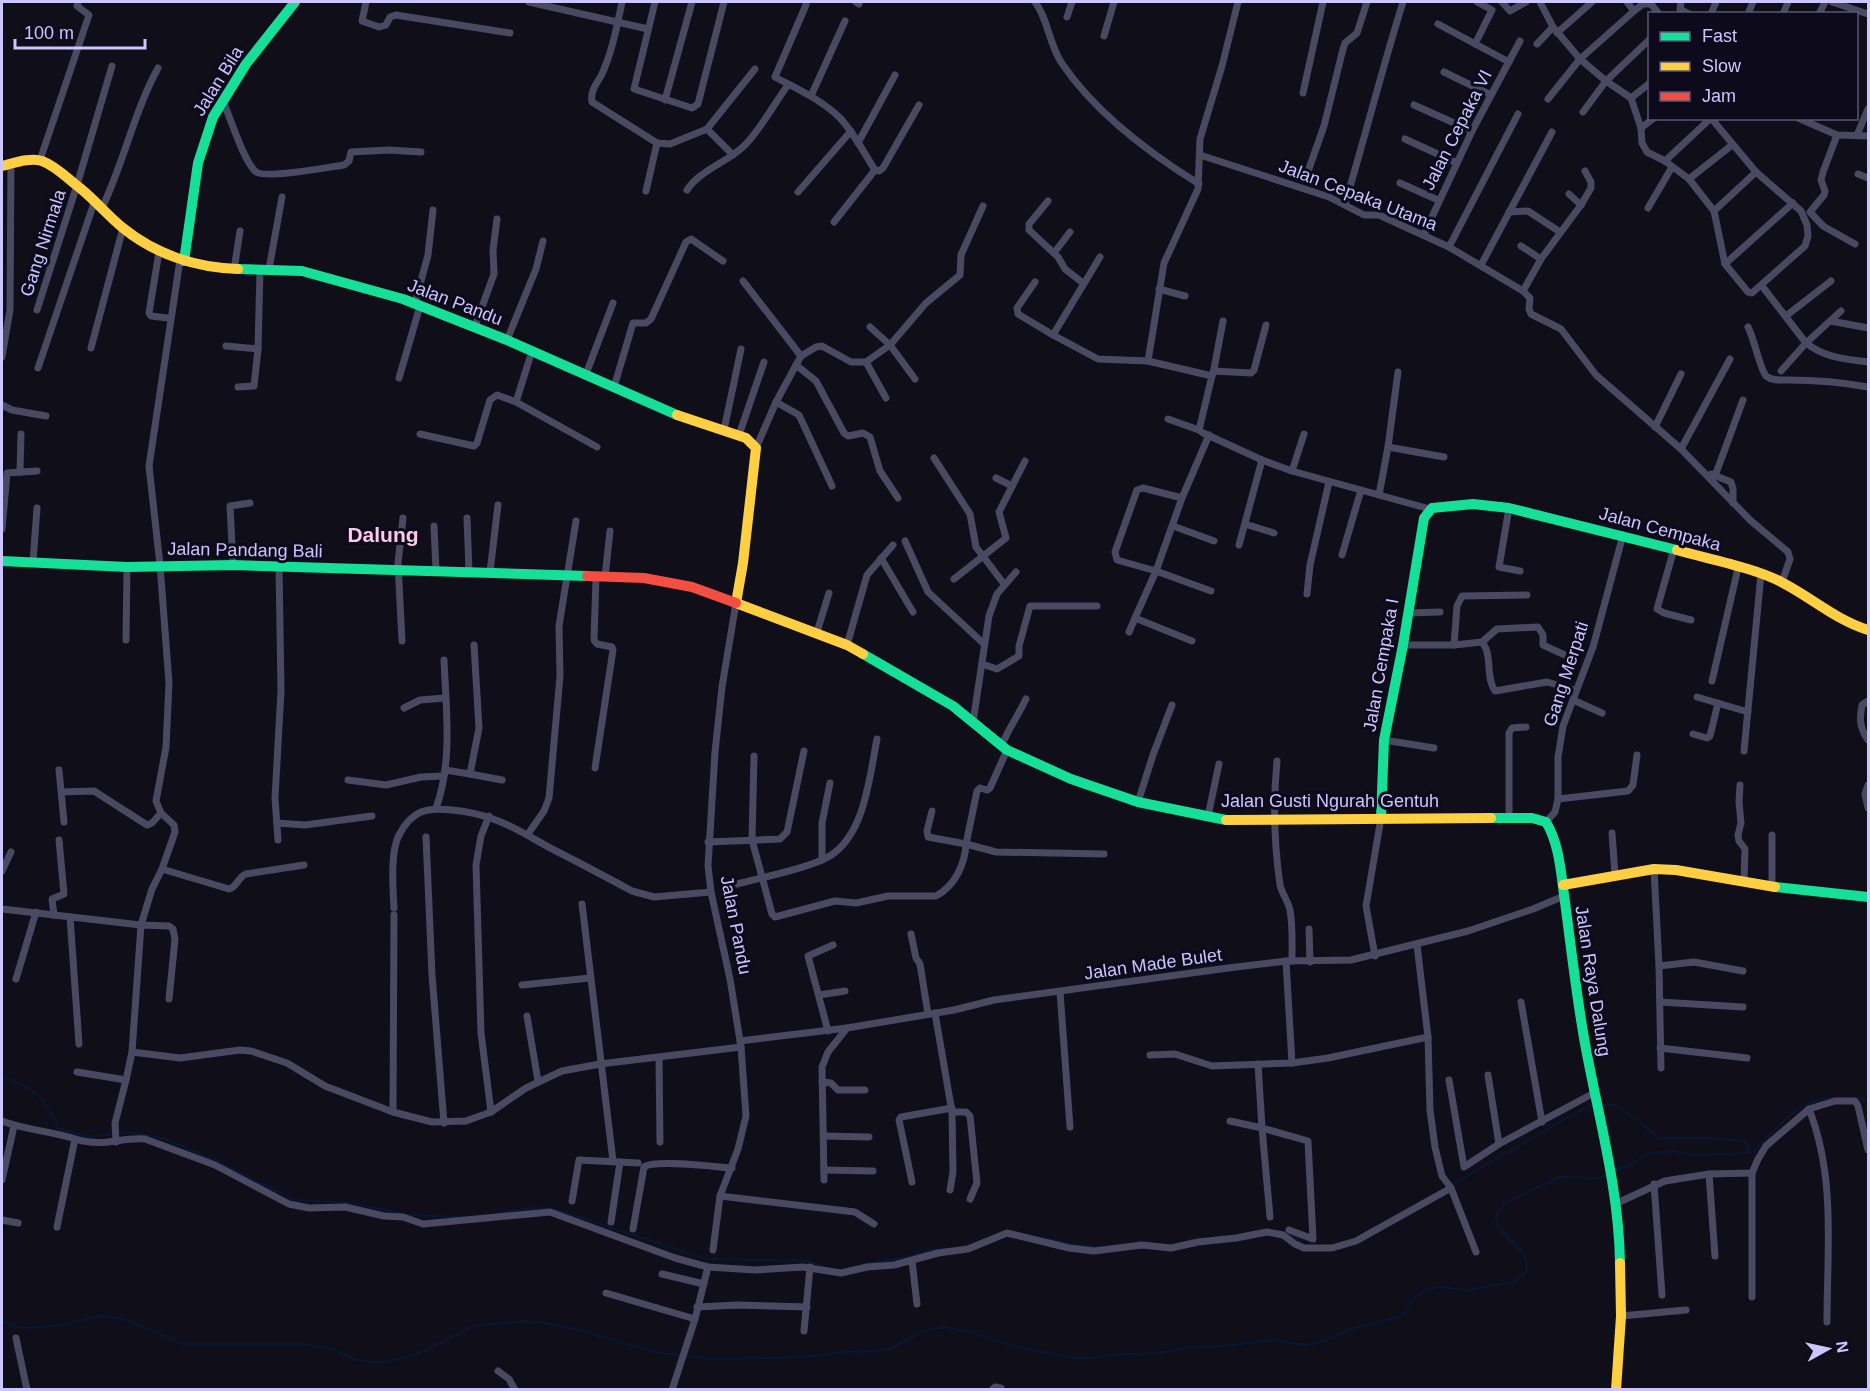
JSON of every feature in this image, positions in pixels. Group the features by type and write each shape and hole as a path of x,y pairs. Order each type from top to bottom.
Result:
{"street":[{"path":"2,357 10,310 6,164 40,160 88,15 78,9 78,2"},
{"name":"Jalan Bila","path":"182,260 202,145 213,117 246,64 295,2"},
{"path":"366,2 362,21 379,27 386,25 390,17 396,15 510,33"},
{"path":"529,2 648,29"},
{"path":"622,2 604,70 591,93 591,102 657,143 670,144 707,129 755,69"},
{"path":"655,2 634,89 692,108 698,104 724,2"},
{"path":"666,100 692,2"},
{"path":"1035,2 1041,11 1057,56 1089,98 1162,161 1198,184"},
{"path":"1067,17 1072,2"},
{"path":"1104,36 1114,2"},
{"path":"1148,361 1167,254 1198,189 1200,140 1238,2"},
{"path":"1303,93 1323,2"},
{"path":"1306,177 1324,126 1343,49 1346,42 1358,33 1367,2"},
{"path":"1345,204 1372,114 1381,72 1403,2"},
{"path":"1475,44 1492,10 1477,2"},
{"path":"1502,2 1510,11 1526,2"},
{"path":"1537,44 1592,2"},
{"path":"1627,2 1634,11"},
{"path":"1832,2 1869,14"},
{"path":"1542,3 1555,30 1580,59 1631,98 1641,128 1644,147 1652,155 1665,161 1689,179 1714,211 1725,264 1749,293 1754,292 1805,246 1807,225 1801,211 1756,172 1713,120"},
{"path":"1548,99 1580,59 1634,11 1648,3 1658,12"},
{"path":"806,5 775,78 811,96 833,112 851,131 875,170"},
{"path":"811,96 845,21"},
{"path":"1438,24 1509,62"},
{"name":"Jalan Cepaka VI","path":"1424,234 1472,131 1520,41"},
{"path":"1583,112 1606,81 1648,41"},
{"name":"Gang Nirmala","path":"37,310 112,66"},
{"path":"38,368 98,204 116,180 144,98 158,68"},
{"path":"1444,72 1491,95"},
{"path":"858,143 895,75"},
{"path":"687,190 696,178 733,155 751,137 788,84"},
{"path":"1631,98 1648,85"},
{"path":"223,100 243,152 255,171 262,175 344,165 350,161 351,152 389,150 421,152"},
{"path":"875,170 879,171 883,168 919,105"},
{"path":"1414,105 1472,131"},
{"path":"1857,135 1869,110"},
{"path":"1449,247 1518,114"},
{"path":"1641,128 1651,120"},
{"path":"1665,161 1709,120"},
{"path":"1803,120 1838,135 1869,136"},
{"path":"707,129 733,155"},
{"path":"798,192 851,131"},
{"path":"1481,265 1552,132"},
{"path":"1838,135 1821,180 1824,195 1810,212 1823,226 1855,244"},
{"path":"1405,139 1457,163"},
{"path":"646,191 657,143"},
{"path":"1689,179 1732,145"},
{"name":"Jalan Cepaka Utama","path":"1200,155 1298,185 1345,204 1364,215 1379,215 1449,247 1523,291"},
{"name":"Jalan Pandu","path":"40,160 59,170 123,228 159,252 182,260 234,270 302,271 417,304 475,326 677,415 739,435 751,441 756,448 744,563 722,687 708,842 711,892 730,979 740,1044 746,1116 743,1135 720,1196 713,1250"},
{"path":"1648,208 1672,167"},
{"path":"834,222 875,170"},
{"path":"1585,171 1591,186 1581,205 1541,260 1523,291 1530,298 1529,309 1532,314 1561,329 1596,375 1681,449 1733,503 1789,554 1790,559 1782,582"},
{"path":"1714,211 1756,172"},
{"path":"1858,174 1869,178"},
{"path":"1400,183 1438,200"},
{"path":"1569,194 1581,205"},
{"path":"238,387 254,387 264,270 282,197"},
{"path":"1048,201 1028,227 1029,231 1054,253 1065,269 1083,283"},
{"path":"1725,264 1793,203"},
{"path":"756,448 776,402 801,356 814,348 827,347 851,362 866,362 890,345 926,303 960,274 961,255 982,206"},
{"path":"399,378 428,255 433,210"},
{"path":"1509,212 1528,212 1560,232"},
{"path":"475,326 494,274 492,253 496,219"},
{"path":"92,348 123,228"},
{"path":"234,270 240,231"},
{"path":"1054,253 1070,232"},
{"path":"614,387 633,324 646,323 651,319 686,242 691,239 723,261"},
{"path":"507,340 536,269 543,241"},
{"path":"1521,246 1541,260"},
{"path":"159,252 149,313 151,316 168,318"},
{"path":"1055,332 1100,257"},
{"path":"116,1141 115,1126 122,1079 132,1052 141,925 152,889 175,832 174,825 161,813 156,801 166,747 170,683 150,482 150,456 182,260"},
{"path":"743,281 801,356"},
{"path":"1786,316 1830,281"},
{"path":"1035,282 1017,308 1018,314 1055,332 1098,359 1148,361 1213,374 1251,373 1254,370 1266,325"},
{"path":"1762,286 1806,343 1815,350 1829,356 1869,362"},
{"path":"1159,289 1185,296"},
{"path":"586,374 613,303"},
{"path":"1780,371 1841,310"},
{"path":"1199,430 1223,321"},
{"path":"1831,321 1869,328"},
{"path":"870,327 890,345 915,379"},
{"path":"1748,327 1754,338 1764,374 1770,379 1780,381 1833,380 1869,387"},
{"path":"226,346 258,349"},
{"path":"724,430 741,349"},
{"path":"516,402 532,351"},
{"path":"1681,449 1730,358"},
{"path":"739,435 764,362"},
{"path":"866,362 886,398"},
{"path":"796,365 816,381 844,433 848,436 864,433 870,437 880,471 898,498"},
{"path":"1379,495 1398,372"},
{"path":"1655,427 1681,374"},
{"path":"420,434 474,446 492,397 499,395 597,447"},
{"path":"1715,476 1743,400"},
{"path":"776,402 799,415 832,486"},
{"path":"2,405 12,410 46,416"},
{"name":"Jalan Cempaka","path":"1168,419 1199,430 1262,460 1292,471 1379,495 1427,513 1441,506 1473,504 1509,508 1623,535 1761,574 1782,582 1848,624 1869,630"},
{"path":"20,472 21,434"},
{"path":"1292,471 1304,434"},
{"path":"1129,632 1156,571 1182,498 1209,435"},
{"path":"1388,447 1444,457"},
{"path":"934,458 970,514 975,542 983,557 1004,584"},
{"path":"1239,545 1262,460"},
{"path":"954,579 1006,538 999,516 1025,461"},
{"path":"2,529 7,473 36,471"},
{"path":"1702,471 1731,483 1733,503"},
{"path":"996,478 1012,486"},
{"path":"1306,594 1310,565 1329,483"},
{"path":"1182,498 1143,488 1137,490 1115,552 1119,561 1156,571 1211,591"},
{"path":"1342,555 1361,490"},
{"path":"233,565 230,506 250,503"},
{"path":"490,572 498,505"},
{"path":"33,562 37,508"},
{"path":"1509,508 1499,565 1503,569 1520,571"},
{"name":"Jalan Cempaka I","path":"1381,818 1384,740 1427,513"},
{"path":"402,641 399,570 403,518"},
{"path":"466,518 469,572"},
{"path":"528,834 544,811 549,798 560,676 559,626 576,521"},
{"path":"1245,524 1274,533"},
{"path":"434,526 436,570"},
{"path":"1173,526 1214,541"},
{"path":"595,768 613,650 610,646 595,643 594,638 601,577 610,531"},
{"name":"Gang Merpati","path":"1546,822 1555,812 1558,799 1560,743 1575,690 1593,647 1623,535"},
{"path":"905,541 932,596 983,643"},
{"path":"847,645 867,575 893,545"},
{"path":"1674,549 1658,609 1664,613 1691,620"},
{"path":"881,558 913,612"},
{"name":"Jalan Pandang Bali","path":"2,561 127,567 233,565 436,570 658,579 692,587 738,603"},
{"path":"278,840 275,798 281,691 279,566"},
{"path":"126,640 127,567"},
{"path":"1712,681 1738,568"},
{"path":"973,722 983,643 992,604 1004,584 1016,572"},
{"path":"1744,751 1761,574"},
{"path":"816,632 829,593"},
{"path":"1454,645 1457,606 1462,596 1527,595"},
{"name":"Jalan Gusti Ngurah Gentuh","path":"738,603 847,645 953,706 1004,748 1062,776 1138,802 1228,820 1536,818 1546,822"},
{"path":"982,663 997,669 1019,656 1019,646 1030,606 1097,606"},
{"path":"1408,613 1440,612"},
{"path":"1136,618 1192,641"},
{"path":"1403,645 1454,645 1482,642 1497,629 1538,627 1543,635 1543,645 1567,656"},
{"path":"1482,642 1486,647 1490,681 1495,691 1547,682 1575,690"},
{"path":"470,774 479,728 474,645"},
{"path":"436,808 445,773 444,660"},
{"path":"1697,697 1748,712"},
{"path":"404,708 420,700 445,698"},
{"path":"754,756 752,840 772,914 777,918 835,901 856,903 888,896 936,896 944,891 960,870 965,856 977,791 980,788 987,790 990,788 1014,719 1018,716 1026,699"},
{"path":"1573,700 1602,713"},
{"path":"1869,701 1862,705 1860,719 1861,729 1869,740"},
{"path":"1694,734 1709,738 1718,703"},
{"path":"1138,802 1172,705"},
{"path":"1860,719 1869,720"},
{"path":"1509,818 1509,733 1512,728 1526,727"},
{"path":"737,884 822,860 842,846 855,826 863,805 877,739"},
{"path":"1384,740 1434,748"},
{"path":"708,842 780,839 786,835 804,752"},
{"path":"1558,799 1628,791 1633,785 1637,755"},
{"path":"1277,760 1274,818 1280,886 1291,916 1289,961 1292,1063"},
{"path":"1208,816 1219,764"},
{"path":"59,770 64,822"},
{"path":"348,780 386,785 445,773 470,774 502,780"},
{"path":"822,860 822,823 830,783"},
{"path":"1740,785 1741,823 1738,835 1745,849 1744,881"},
{"path":"1869,785 1865,794 1869,808"},
{"path":"62,792 94,791 147,825 161,813"},
{"path":"393,1112 393,870 396,842 411,818 426,809 436,808 468,811 489,816 504,821 632,891 649,897 711,892"},
{"path":"932,812 927,831 928,837 996,852 1104,854"},
{"path":"277,823 305,825 372,816"},
{"path":"489,816 481,836 476,865 481,1033 491,1112"},
{"path":"1375,956 1366,906 1381,818"},
{"path":"1546,822 1554,838 1563,885"},
{"path":"1612,833 1615,875"},
{"path":"1772,835 1772,887"},
{"path":"426,837 432,975 444,1123"},
{"path":"54,915 52,899 64,894 59,840"},
{"path":"2,871 10,852"},
{"path":"162,869 228,889 246,874 304,865"},
{"path":"1654,869 1661,1068"},
{"name":"Jalan Raya Dalung","path":"1616,1389 1622,1263 1615,1204 1594,1093 1563,885 1654,869 1676,870 1772,887 1869,897"},
{"name":"Jalan Made Bulet","path":"132,1052 180,1058 240,1050 251,1051 287,1064 325,1086 393,1112 422,1121 444,1123 466,1121 491,1112 507,1099 538,1081 562,1071 847,1028 994,1000 1289,961 1341,962 1375,956 1488,924 1564,896"},
{"path":"582,904 600,1064 617,1162 612,1222"},
{"path":"2,909 141,925 169,926 173,929 175,939 170,999"},
{"path":"16,978 36,912"},
{"path":"70,917 79,1044"},
{"path":"1309,929 1310,962"},
{"path":"911,934 916,958 920,964 952,1110 953,1172 950,1190"},
{"path":"828,1031 808,956 833,945"},
{"path":"1417,945 1428,1037 1430,1110 1440,1166 1442,1176 1451,1188 1476,1252"},
{"path":"1659,966 1694,962 1743,971"},
{"path":"522,986 590,978"},
{"path":"819,995 845,991"},
{"path":"1060,992 1070,1126"},
{"path":"1521,1002 1542,1122"},
{"path":"1660,1002 1743,1007"},
{"path":"527,1016 538,1081"},
{"path":"824,1180 822,1067 826,1056 847,1028"},
{"path":"1150,1055 1175,1054 1212,1066 1292,1063 1328,1058 1428,1037"},
{"path":"1660,1048 1747,1058"},
{"path":"659,1058 660,1142"},
{"path":"1258,1064 1270,1217"},
{"path":"77,1072 122,1079"},
{"path":"1488,1075 1499,1144"},
{"path":"1449,1080 1464,1167 1499,1144 1594,1093"},
{"path":"822,1082 831,1083 838,1090 865,1090"},
{"path":"1752,1297 1752,1173 1766,1146 1809,1109 1826,1102 1846,1100 1854,1101 1858,1106 1869,1150"},
{"path":"1809,1109 1817,1131 1826,1172 1829,1204 1827,1322"},
{"path":"912,1182 899,1119 952,1110 966,1112 970,1116 977,1183 970,1199"},
{"path":"2,1121 14,1126 44,1130 93,1143 138,1138 151,1141 215,1165 289,1204 309,1208 345,1207 384,1216 403,1217 423,1224 550,1212 668,1256 708,1268 755,1270 810,1267 841,1273 867,1267 894,1265 938,1253 973,1248 1007,1233 1069,1248 1094,1251 1143,1245 1171,1248 1267,1232 1283,1235 1304,1248 1332,1248 1356,1241 1451,1188"},
{"path":"1230,1121 1308,1141 1313,1239 1289,1230"},
{"path":"2,1180 14,1126"},
{"path":"824,1136 869,1137"},
{"path":"57,1227 75,1139"},
{"path":"572,1201 579,1160 638,1163"},
{"path":"633,1229 644,1167 647,1164 732,1168"},
{"path":"824,1170 873,1171"},
{"path":"1615,1204 1654,1185 1681,1177 1752,1173"},
{"path":"1709,1174 1715,1256"},
{"path":"1654,1185 1662,1295"},
{"path":"720,1196 841,1209 855,1212 874,1224"},
{"path":"2,1220 18,1223"},
{"path":"912,1261 917,1304"},
{"path":"804,1331 810,1267"},
{"path":"672,1389 695,1319 708,1268"},
{"path":"662,1274 704,1284"},
{"path":"606,1293 695,1319"},
{"path":"697,1307 738,1305 807,1308"},
{"path":"1621,1316 1686,1310"},
{"path":"16,1338 27,1389"},
{"path":"498,1371 509,1379 515,1389"},
{"path":"992,1389 1001,1388"}],"waterway":[{"path":"2,1078 22,1084 37,1095 58,1127"},
{"path":"1614,1171 1647,1154 1671,1151 1694,1155 1748,1153 1756,1150 1799,1109 1821,1099 1833,1098"},
{"path":"1857,1098 1868,1100"},
{"path":"1451,1185 1595,1104"},
{"path":"1600,1105 1614,1105 1659,1138 1713,1138 1744,1141 1748,1145 1748,1153"},
{"path":"56,1128 88,1137 113,1134"},
{"path":"118,1133 128,1132 162,1138 212,1159 295,1200 351,1203 408,1215 462,1217"},
{"path":"686,1356 711,1359 778,1358 874,1351 890,1349 919,1333 943,1327 970,1332 1016,1347 1073,1358 1161,1353 1192,1347 1273,1340 1304,1345 1319,1343 1352,1329 1399,1317 1405,1313 1414,1298 1427,1289 1443,1287 1467,1290 1514,1282 1526,1272 1526,1263 1520,1249 1503,1233 1495,1218 1504,1204 1560,1177 1600,1178 1606,1175"},
{"path":"489,1215 525,1209 557,1210 707,1259 808,1261 827,1268"},
{"path":"1285,1234 1297,1238 1303,1244"},
{"path":"1045,1239 1101,1247"},
{"path":"864,1264 946,1249"},
{"path":"2,1321 26,1328 64,1325 97,1316 107,1317 123,1319 183,1344 303,1344 332,1349 354,1359 370,1362 387,1362 420,1353 474,1326 523,1321 575,1329 658,1353 681,1355"}],"traffic: fast":[{"path":"184,261 198,163 213,117 246,64 295,2"},
{"path":"238,269 302,271 403,299 507,340 677,415"},
{"path":"1381,818 1384,740 1403,645 1424,518 1432,508 1473,504 1509,508 1677,550"},
{"path":"2,561 127,567 233,565 587,576"},
{"path":"863,654 953,706 1007,750 1071,779 1138,802 1226,820"},
{"path":"1491,818 1532,818 1546,822 1557,850 1584,1038 1612,1178 1620,1263"},
{"path":"1775,887 1868,897"}],"traffic: slow":[{"path":"2,166 33,160 47,163 86,193 123,228 149,245 177,258 207,266 238,269"},
{"path":"677,415 746,438 756,448 743,563 736,603 847,645 863,654"},
{"path":"1677,550 1746,568 1772,578 1845,621 1868,630"},
{"path":"1226,820 1491,818"},
{"path":"1563,885 1654,869 1676,870 1775,887"},
{"path":"1616,1390 1621,1316 1620,1263"}],"traffic: jam":[{"path":"587,576 644,578 692,587 736,603"}],"district":[{"name":"Dalung","path":"383,535"}]}
